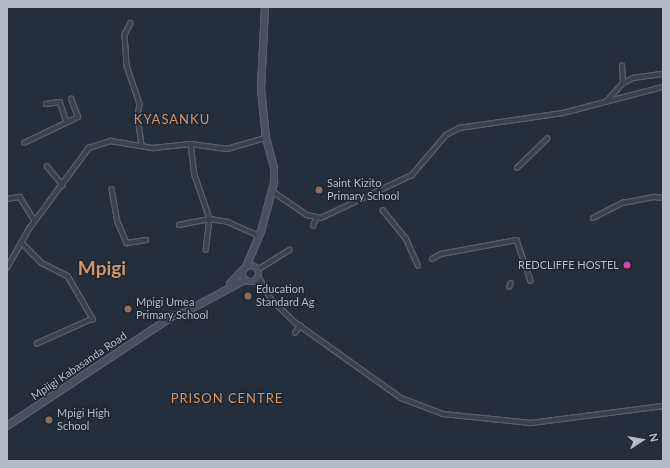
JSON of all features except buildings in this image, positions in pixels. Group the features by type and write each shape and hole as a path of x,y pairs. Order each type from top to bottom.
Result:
{"main road":[{"name":"Mpiigi Kabasanda Road","path":"225,288 245,268 252,254 259,236 272,191 274,168 266,138 261,89 265,7"},
{"path":"252,254 259,277 254,282 245,280 245,268 256,268"},
{"name":"Mpiigi Kabasanda Road","path":"7,426 173,316 184,313 225,288 245,280"}],"street":[{"path":"131,23 125,35 127,66 140,104 138,117 142,146"},
{"path":"622,66 623,83"},
{"path":"606,102 623,83 633,78 663,74"},
{"path":"272,191 316,219 327,216 412,176 446,135 459,128 563,113 663,87"},
{"path":"24,142 78,117 71,99"},
{"path":"46,104 60,102 67,122"},
{"path":"7,268 35,221 89,148 111,141 157,149 191,144 227,149 266,138"},
{"path":"517,168 547,139"},
{"path":"191,144 195,175 210,219 206,250"},
{"path":"47,166 63,185"},
{"path":"112,189 118,222 127,242 146,240"},
{"path":"7,199 20,197 35,221"},
{"path":"594,218 623,203 654,197 663,198"},
{"path":"383,210 406,238 418,266"},
{"path":"179,225 210,219 228,222 259,236"},
{"path":"313,226 316,219"},
{"path":"432,259 446,252 516,240 532,281"},
{"path":"22,243 42,263 68,276 93,319 37,344"},
{"path":"256,268 289,250"},
{"path":"259,277 271,298 300,326 401,398 443,414 531,423 663,406"},
{"path":"254,282 263,285"},
{"path":"295,332 300,326"}],"place":[{"name":"Saint Kizito Primary School","path":"319,190"},
{"name":"REDCLIFFE HOSTEL","path":"627,265"},
{"name":"Education Standard Ag","path":"248,296"},
{"name":"Mpigi Umea Primary School","path":"128,309"},
{"name":"Mpigi High School","path":"49,420"}],"district":[{"name":"KYASANKU","path":"172,119"},
{"name":"Mpigi","path":"102,268"},
{"name":"PRISON CENTRE","path":"227,398"}]}
